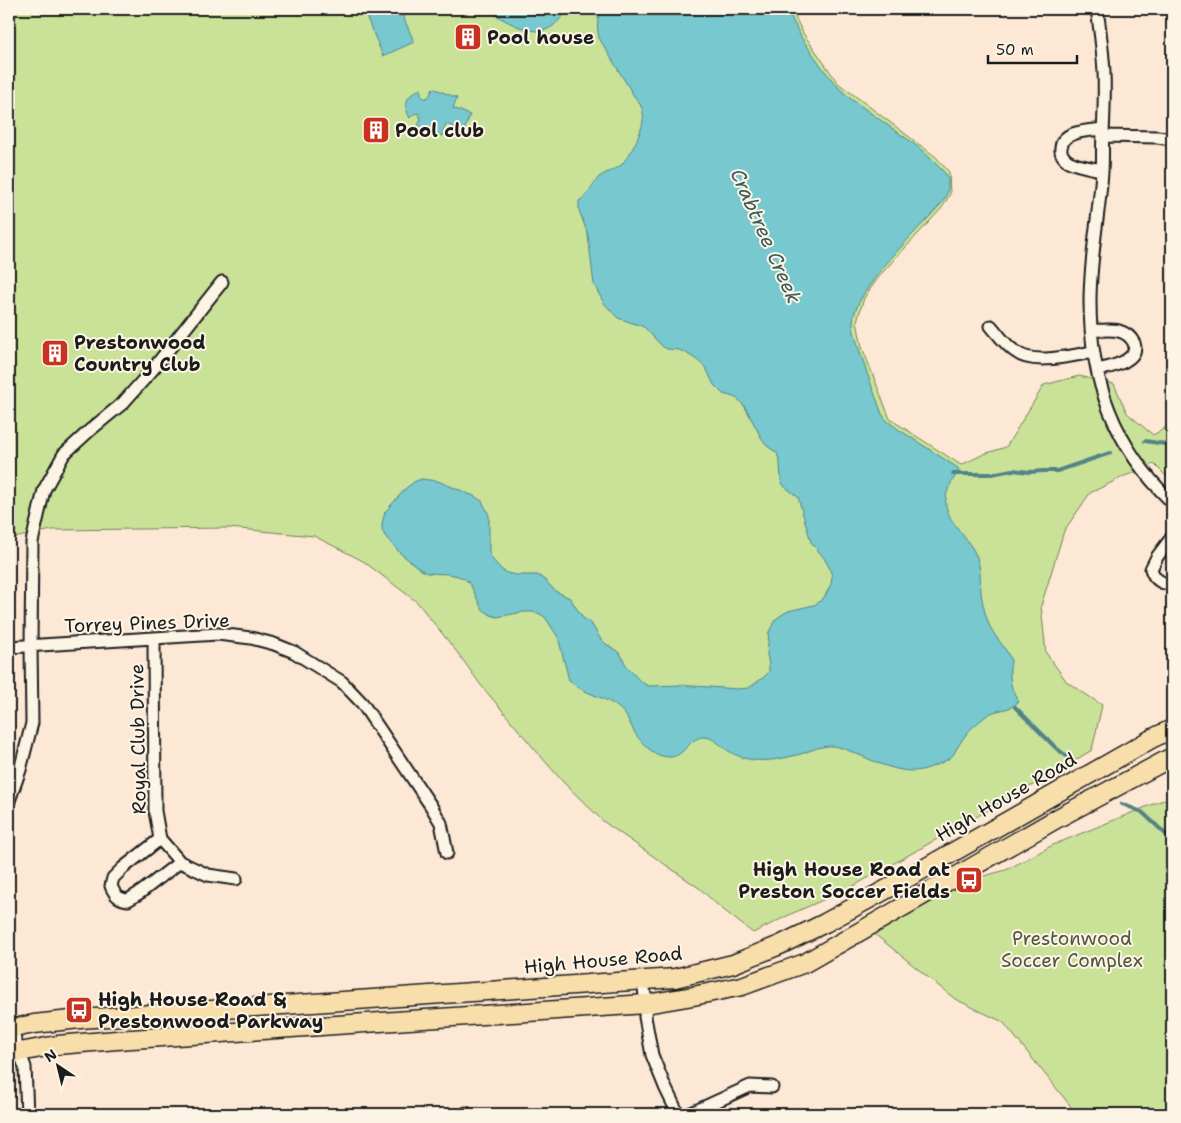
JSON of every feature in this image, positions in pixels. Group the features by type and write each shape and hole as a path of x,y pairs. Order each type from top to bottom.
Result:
{"main road":[{"name":"High House Road","path":"9,1027 80,1019 675,978 733,964 780,945 825,923 1172,729"},
{"path":"14,1053 57,1045 117,1040 646,1004 742,986 805,963 1058,818 1172,757"}],"street":[{"path":"1097,9 1102,46 1105,103 1102,170 1090,300 1093,352 1105,400 1120,434 1146,474 1172,502"},
{"path":"1102,170 1069,161 1063,157 1060,152 1060,146 1063,140 1069,135 1083,132 1103,132 1172,139"},
{"path":"9,801 20,770 32,723 32,542 44,490 64,454 124,403 222,282"},
{"path":"991,326 1014,352 1026,358 1041,359 1093,352"},
{"path":"1092,330 1119,331 1129,336 1133,340 1135,347 1133,355 1127,360 1098,370"},
{"path":"1172,537 1156,557 1151,569 1153,574 1163,584 1172,583"},
{"name":"Torrey Pines Drive","path":"9,647 218,634 251,638 294,652 342,682 362,703 441,823 447,853"},
{"name":"Royal Club Drive","path":"154,638 155,811 160,838 180,862 208,875 236,878"},
{"path":"160,838 113,878 111,886 114,892 120,899 128,900 180,862"},
{"path":"644,980 645,1016 652,1055 678,1114"},
{"path":"9,1027 14,1053 25,1067 27,1114"},
{"path":"689,1114 750,1086 772,1087"}],"green space":[{"name":"Prestonwood Country Club","path":"9,9 791,9 803,33 838,83 936,157 949,172 950,194 942,208 881,274 864,298 857,321 862,347 890,419 961,465 984,454 1006,447 1044,385 1079,376 1114,384 1127,413 1153,435 1172,424 1172,482 1154,464 1090,493 1064,531 1041,606 1046,653 1067,682 1102,705 1092,750 850,888 753,933 699,888 604,822 563,782 537,752 480,684 417,602 363,561 314,536 229,528 52,530 9,539"},
{"name":"Prestonwood Soccer Complex","path":"1172,797 1172,1114 1077,1114 1003,1022 955,999 872,932 973,879 1006,870 1053,845"}],"water":[{"path":"388,9 400,9 414,42 383,56 367,18"},
{"path":"484,9 569,9 553,26 537,31 518,26"},
{"name":"Crabtree Creek","path":"594,9 787,9 801,37 838,87 851,99 917,146 944,172 948,179 946,197 875,278 863,295 856,310 853,323 854,333 864,365 886,420 959,470 947,492 946,506 951,519 978,559 982,599 987,619 991,629 1011,659 1012,689 1018,702 1012,707 984,717 966,734 952,756 941,763 922,770 906,771 887,766 834,746 820,747 783,758 755,760 736,755 705,737 693,741 674,756 668,757 656,754 635,733 621,710 615,705 581,689 569,680 558,637 545,617 532,612 497,617 491,615 482,609 470,584 465,579 448,574 427,573 421,570 400,553 382,530 385,512 406,488 421,479 438,481 474,496 482,501 489,515 489,552 492,559 502,570 517,575 538,575 555,591 570,598 583,618 591,623 600,638 621,655 627,667 639,680 648,686 680,685 749,688 769,672 767,654 769,632 775,620 788,611 819,602 825,596 831,584 832,576 829,567 811,542 798,497 784,486 781,481 780,463 777,453 763,441 745,407 734,397 723,394 714,385 706,368 697,360 679,350 667,349 644,327 618,318 604,303 594,285 588,235 579,210 579,201 599,177 618,168 624,162 636,141 643,119 640,104 599,38 599,15"},
{"path":"433,88 457,98 453,108 470,115 464,131 446,124 442,136 418,126 421,119 418,113 410,118 406,109 409,97 421,89 421,95 427,98"}],"waterway":[{"path":"1145,441 1172,445"},
{"path":"953,474 992,474 1012,470 1030,472 1057,471 1110,453"},
{"path":"1015,707 1056,748 1073,761"},
{"path":"1122,804 1142,812 1172,840"}],"place":[{"name":"Pool house","path":"468,37"},
{"name":"Pool club","path":"376,130"},
{"name":"Prestonwood Country Club","path":"55,353"},
{"name":"High House Road at Preston Soccer Fields","path":"969,880"},
{"name":"High House Road & Prestonwood Parkway","path":"79,1010"}]}
